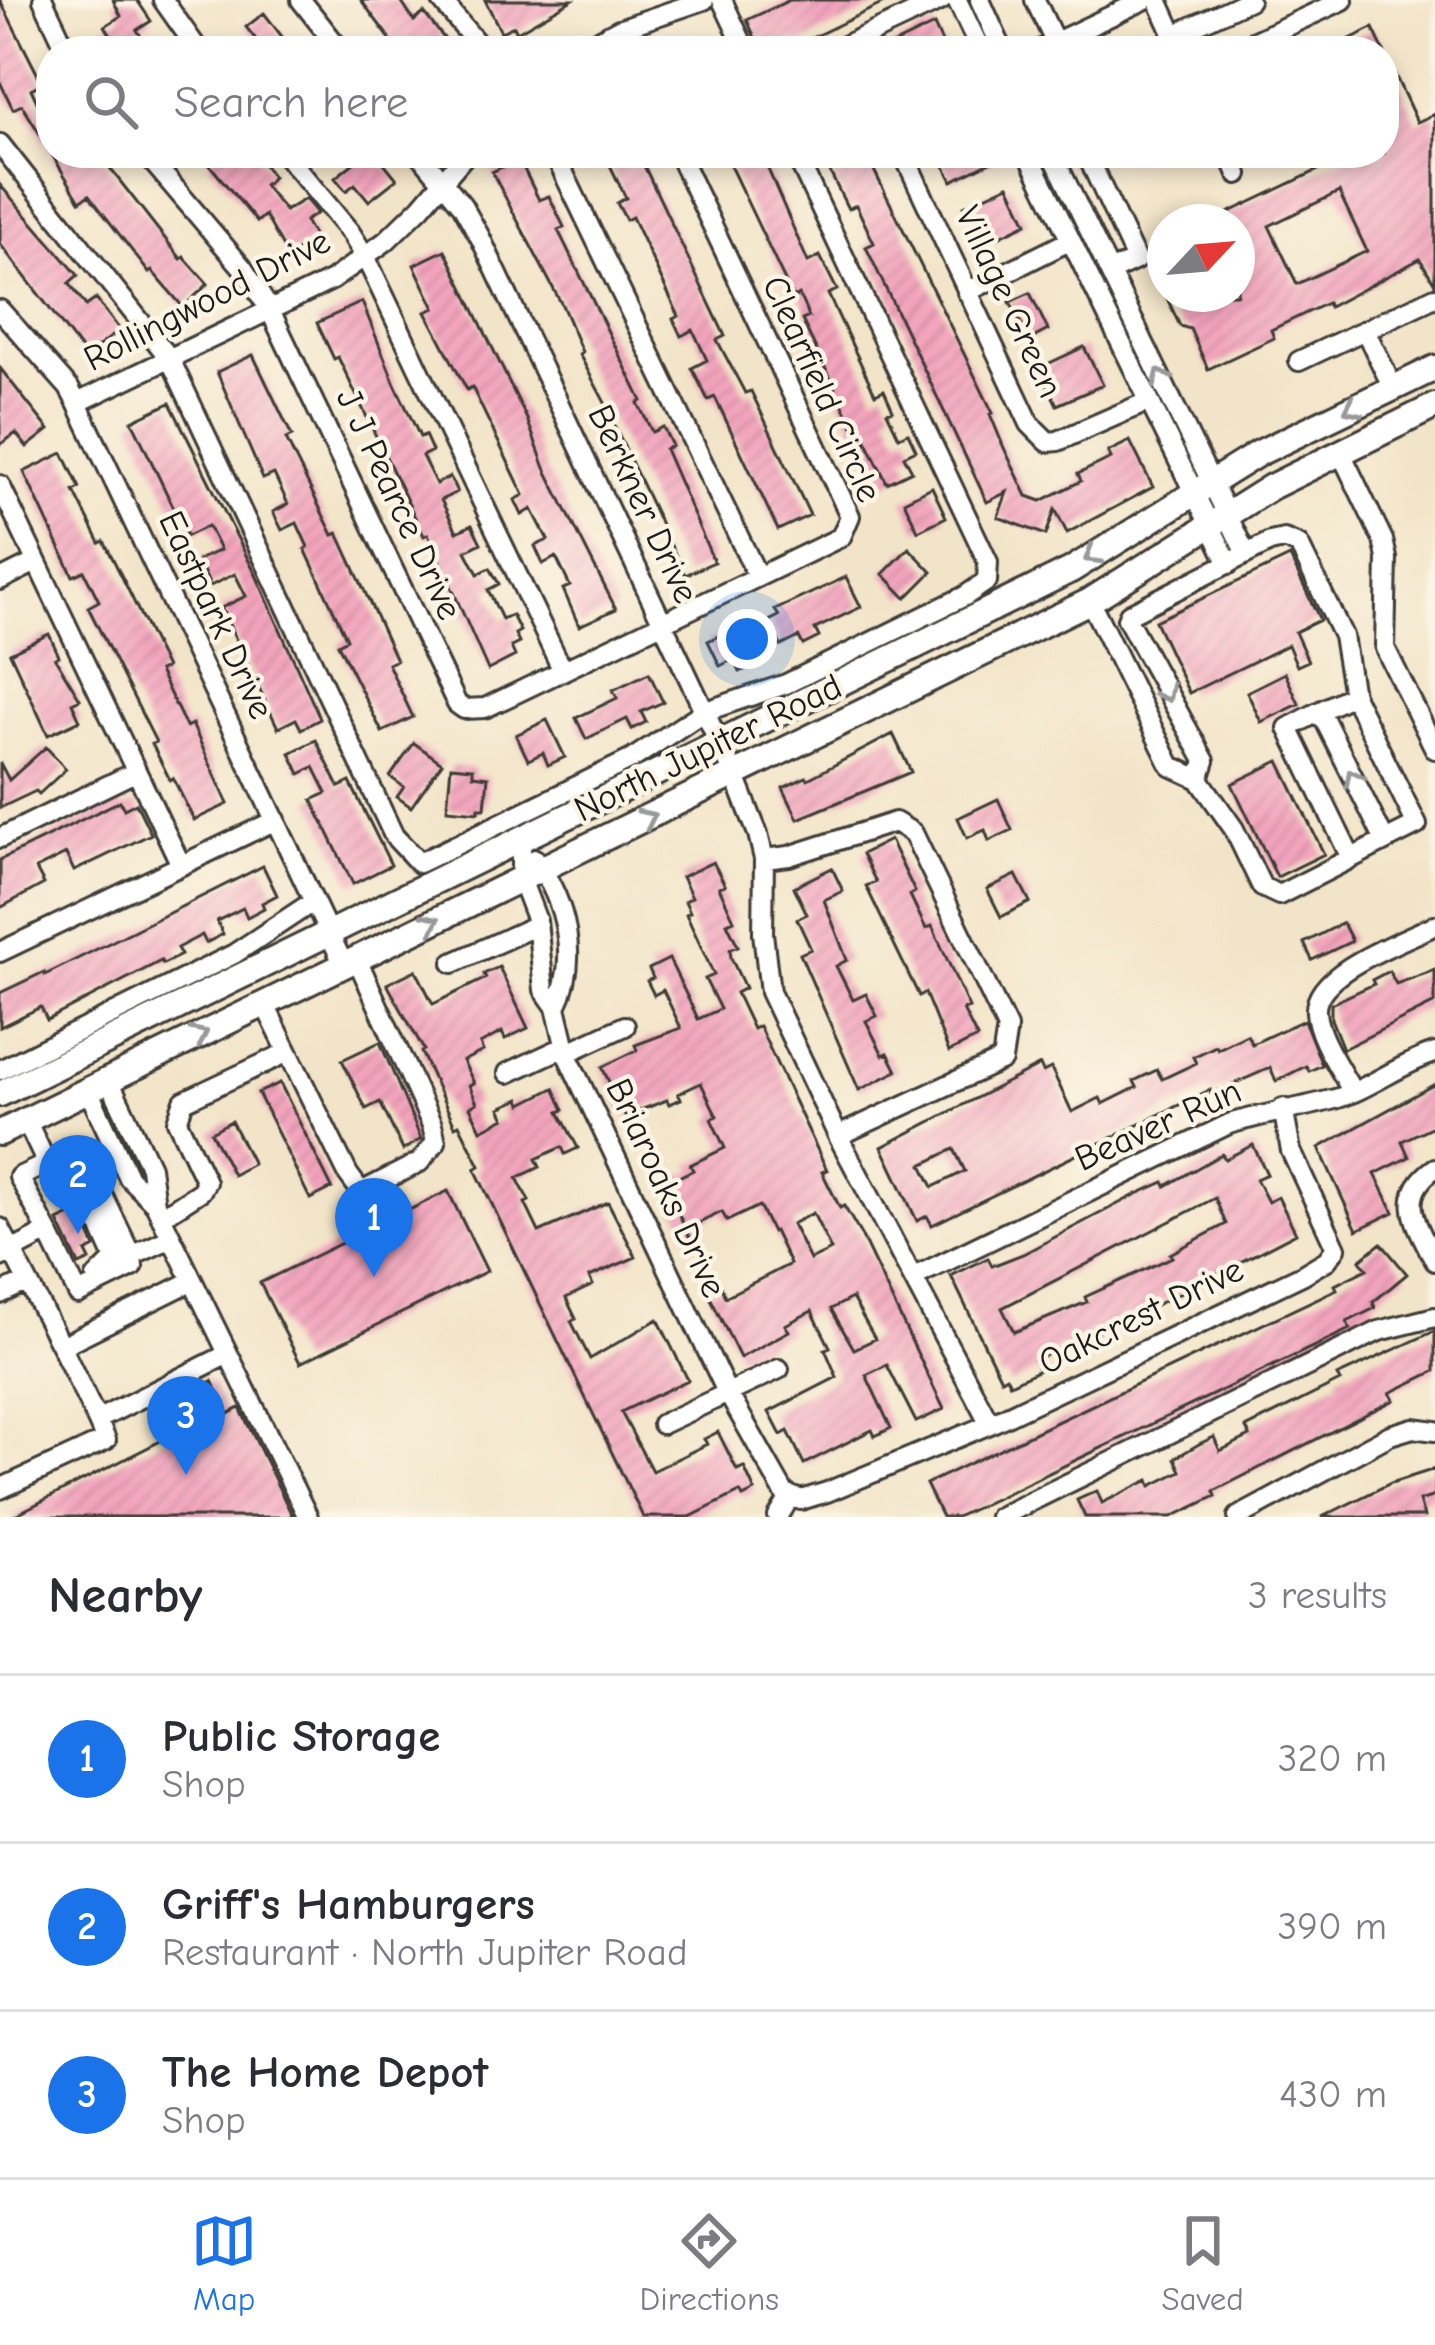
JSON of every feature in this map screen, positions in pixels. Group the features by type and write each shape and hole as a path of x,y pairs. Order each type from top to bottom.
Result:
{"main road":[{"name":"North Jupiter Road","path":"0,1094 1071,569 1259,453 1435,368"},
{"path":"1393,388 1407,419"},
{"name":"North Jupiter Road","path":"0,1133 1090,601 1217,521 1340,452 1435,406"},
{"path":"86,1052 98,1085"}],"street":[{"path":"43,0 60,36"},
{"path":"163,0 188,36"},
{"path":"302,0 329,36"},
{"path":"441,0 471,36"},
{"path":"605,36 704,0"},
{"path":"722,0 739,36"},
{"path":"865,36 942,0"},
{"path":"957,0 974,36"},
{"path":"980,0 996,36"},
{"path":"1036,0 1044,36"},
{"path":"1069,36 1144,0"},
{"path":"1158,0 1175,36"},
{"path":"1190,36 1249,0"},
{"path":"1285,36 1343,0"},
{"path":"620,28 623,36"},
{"path":"0,144 170,359 394,836 413,860 427,862 652,748 703,712 804,675 965,596 983,585 989,574 988,562 802,168"},
{"name":"J J Pearce Drive","path":"158,168 242,267 270,310 457,704 464,709 485,708 663,623"},
{"path":"297,168 365,256 563,671"},
{"name":"Berkner Drive","path":"430,168 462,205 480,237 735,776 764,859 763,933 770,992 838,1136 990,1424"},
{"name":"Rollingwood Drive","path":"77,403 332,280 386,241 455,168"},
{"path":"561,168 758,577"},
{"name":"Clearfield Circle","path":"663,623 841,537 850,516 685,168"},
{"name":"Village Green","path":"910,168 1040,436 1058,441 1147,402"},
{"path":"1035,168 1147,402 1201,489"},
{"path":"1065,168 1201,489 1237,559"},
{"path":"1094,168 1136,260 1110,272"},
{"path":"1235,168 1238,174"},
{"path":"968,292 1069,241"},
{"path":"1299,361 1435,297"},
{"name":"Eastpark Drive","path":"0,310 77,403 329,934 350,962 432,1125 436,1142 430,1153 384,1181 359,1189 288,1052"},
{"path":"1365,330 1393,388"},
{"path":"1340,452 1384,540 1385,648 1435,749"},
{"path":"0,485 182,865"},
{"path":"1090,601 1171,766 1199,779 1234,829 1262,886 1279,895 1417,826 1353,695 1343,636 1299,545 1285,539 1270,542 1133,610 1127,619 1205,761 1199,779"},
{"path":"0,580 37,562"},
{"path":"1352,858 1288,728 1353,695"},
{"path":"1414,707 1435,702"},
{"path":"1320,711 1385,841"},
{"path":"0,838 135,772"},
{"path":"0,952 276,820"},
{"path":"764,859 789,856 895,822 913,833 1007,1028 1002,1060 838,1136"},
{"name":"Briaroaks Drive","path":"520,839 532,874 568,939 566,987 556,1007"},
{"name":"Briaroaks Drive","path":"532,874 544,991 556,1007 565,1050 728,1394 785,1494 791,1496"},
{"path":"0,1070 235,954 314,901"},
{"path":"452,963 538,925"},
{"path":"1352,1091 1319,1025 1320,991 1340,973 1435,925"},
{"path":"158,1210 201,1191 206,1182 177,1121 184,1101 288,1052 264,1004"},
{"path":"508,1073 625,1026"},
{"name":"Beaver Run","path":"914,1277 1229,1124 1334,1100 1411,1060 1435,1053"},
{"path":"98,1085 129,1178 158,1210 308,1517"},
{"name":"Oakcrest Drive","path":"791,1496 801,1500 827,1492 990,1424 1327,1260 1336,1248 1291,1151 1283,1108"},
{"path":"26,1120 46,1164"},
{"path":"80,1148 98,1186 133,1256 133,1267 78,1294 19,1178 80,1148"},
{"path":"1435,1168 1415,1185 1412,1196 1415,1220 1435,1261"},
{"path":"91,1288 115,1259 92,1208 98,1186"},
{"path":"0,1228 6,1254 61,1346 106,1440 0,1489"},
{"path":"6,1254 48,1232"},
{"path":"133,1256 171,1238"},
{"path":"61,1346 192,1281"},
{"path":"0,1294 26,1282"},
{"path":"999,1517 1379,1331 1435,1317"},
{"path":"97,1420 228,1354"},
{"path":"662,1424 779,1369"},
{"path":"1238,1517 1390,1435 1413,1428 1435,1431"},
{"path":"778,1517 791,1496"}],"building":[{"path":"0,0 36,71 36,86 31,89 36,128 22,105 13,109 0,82"},
{"path":"113,0 137,0 151,21 137,30 141,36 111,36 105,26 121,16"},
{"path":"361,0 400,0 414,21 424,13 442,36 388,36"},
{"path":"485,0 572,0 517,32 514,26 501,32"},
{"path":"790,0 890,0 816,36 754,36 747,20"},
{"path":"264,13 282,36 253,36 246,27"},
{"path":"934,25 939,36 911,36"},
{"path":"1399,83 1417,122 1435,114 1435,284 1420,259 1329,307 1327,303 1271,330 1274,338 1208,369 1190,329 1180,326 1173,312 1255,312 1255,204 1247,204 1322,168 1399,168","holes":["1339,192 1367,251 1297,284 1269,226"]},
{"path":"60,168 110,168 181,259 208,284 183,307 149,273 89,195 80,201"},
{"path":"212,168 266,168 273,177 264,185 285,211 305,199 317,213 305,221 316,240 288,256 265,215 257,222"},
{"path":"347,168 388,168 397,179 369,201 355,184 346,191 335,178"},
{"path":"523,168 539,200 549,196 564,227 558,230 642,401 638,403 652,432 663,427 672,446 665,449 714,562 685,575 579,354 562,305 492,172"},
{"path":"611,168 645,168 725,336 717,340 745,393 751,391 810,515 778,530 715,397 708,400 692,368 707,360 693,330 681,336 673,319 679,316 632,217 626,220 617,203 626,198"},
{"path":"731,168 767,168 808,262 820,256 837,290 828,294 875,394 884,390 893,410 887,412 899,437 908,433 916,450 904,456 912,471 887,483 866,440 861,442 802,320 809,317 799,295 793,298"},
{"path":"828,168 873,168 993,413 1027,496 1041,501 1081,481 1078,474 1111,458 1108,452 1130,441 1153,487 1067,533 1055,509 1046,535 998,517 1007,492 987,502 866,247 874,243 856,205 848,209"},
{"path":"946,168 978,168 952,181"},
{"path":"0,185 78,275 69,283 86,306 96,299 120,330 86,356 0,244"},
{"path":"1009,185 1027,223 982,245 964,206"},
{"path":"445,250 616,609 579,626 563,589 570,586 556,557 543,564 535,546 548,540 532,509 522,515 515,500 524,495 472,387 467,390 426,312 435,308 414,265"},
{"path":"1030,293 1048,330 1029,340 1010,302"},
{"path":"362,302 395,384 420,437 425,435 432,451 422,456 436,484 450,477 457,492 441,500 457,532 472,525 481,543 466,551 478,574 490,568 499,584 488,590 502,619 512,615 520,631 515,634 519,643 511,647 515,656 488,670 428,534 424,536 317,323"},
{"path":"1084,347 1103,385 1057,405 1039,368"},
{"path":"253,355 292,436 286,439 333,535 338,533 396,660 388,664 413,717 382,732 338,644 347,639 297,523 282,530 273,512 288,504 274,474 263,479 217,372"},
{"path":"0,368 49,430 27,447 16,433 0,445"},
{"path":"170,403 256,575 320,719 301,729 296,719 278,728 221,608 246,596 235,574 210,586 198,560 220,550 208,526 187,536 132,421"},
{"path":"63,453 80,488 74,491 122,577 166,668 159,671 186,727 192,724 228,804 194,820 152,744 156,742 88,607 99,601 84,571 73,576 24,472"},
{"path":"932,487 946,517 918,531 904,501"},
{"path":"909,548 932,572 906,598 883,574"},
{"path":"1290,557 1320,620 1295,632 1308,661 1297,666 1288,645 1189,693 1155,621"},
{"path":"846,577 861,607 815,629 819,637 803,645 799,637 781,646 769,621 779,616 775,610"},
{"path":"740,626 758,663 740,672 734,659 720,666 708,641"},
{"path":"49,634 59,656 55,658 80,699 72,703 80,720 48,735 10,653"},
{"path":"649,673 663,702 641,712 646,722 632,729 627,719 586,739 576,718 617,698 613,690"},
{"path":"1285,673 1299,704 1261,722 1247,692"},
{"path":"547,720 565,757 548,765 543,753 528,760 516,735"},
{"path":"893,734 911,772 798,819 783,788"},
{"path":"316,740 339,787 350,782 391,865 353,884 312,800 327,793 314,767 300,774 290,753"},
{"path":"414,743 442,763 411,807 397,797 404,787 390,777"},
{"path":"46,747 66,769 39,794 36,791 0,808 0,763 9,780"},
{"path":"1279,761 1324,854 1277,877 1232,784"},
{"path":"451,766 473,768 473,775 488,777 485,808 478,812 447,809"},
{"path":"998,799 1012,830 989,841 985,830 967,838 958,818"},
{"path":"120,801 124,809 136,803 151,834 74,871 66,854 36,869 44,884 0,908 0,860"},
{"path":"890,840 915,892 910,895 926,929 932,926 969,1008 963,1010 977,1038 949,1052 925,993 919,996 866,886 876,882 862,854"},
{"path":"713,862 725,885 719,887 734,920 727,923 738,946 730,949 731,958 745,988 736,993 753,1029 759,1026 827,1170 822,1172 840,1208 844,1206 861,1235 944,1409 916,1422 887,1365 866,1375 891,1428 875,1436 872,1430 804,1464 788,1431 781,1435 769,1412 837,1377 825,1349 830,1347 812,1311 785,1325 789,1331 740,1358 708,1293 721,1287 725,1297 790,1264 774,1231 759,1206 727,1221 722,1212 697,1224 701,1232 690,1238 664,1184 725,1148 701,1083 678,1094 681,1099 625,1116 602,1067 637,1050 635,1045 681,1028 663,990 654,995 647,981 653,978 649,969 669,959 698,1019 720,1009 705,979 714,975 686,914 690,912 685,901 692,897 682,877","holes":["813,1213 831,1250 810,1260 792,1224","852,1298 875,1339 854,1349 831,1309"]},
{"path":"263,866 277,895 247,917 243,908 217,921 223,934 206,943 202,935 177,948 181,955 47,1020 41,1007 0,1027 0,993"},
{"path":"832,868 843,891 824,900 847,960 836,966 853,1000 866,994 877,1016 866,1021 897,1071 859,1090 800,954 811,949 797,919 807,914 794,887"},
{"path":"1016,875 1030,902 1001,917 987,889"},
{"path":"1343,923 1352,941 1312,960 1304,943"},
{"path":"499,967 528,1028 505,1039 502,1032 480,1044 483,1051 463,1061 474,1083 469,1085 477,1103 470,1107 481,1130 505,1118 500,1108 520,1099 522,1104 554,1088 564,1110 559,1112 578,1148 565,1154 562,1147 536,1159 540,1167 517,1178 539,1232 608,1202 636,1257 589,1277 593,1285 566,1298 576,1319 571,1321 590,1359 658,1319 688,1380 621,1412 652,1471 707,1444 704,1439 718,1432 737,1470 744,1467 755,1491 743,1497 740,1492 690,1517 643,1517 475,1169 480,1166 459,1124 455,1126 424,1050 387,984 416,970 433,1004"},
{"path":"1435,970 1435,1003 1343,1049 1331,1019 1331,1004 1374,984 1372,980 1389,971 1396,984"},
{"path":"1304,1020 1322,1065 1309,1071 1306,1066 1276,1081 1270,1068 1211,1094 1210,1090 932,1225 927,1216 917,1221 882,1147 1040,1065 1043,1072 1051,1068 1072,1112 1100,1098 1103,1104 1137,1087 1134,1081 1157,1070 1162,1079 1196,1063 1193,1057 1216,1046 1247,1035 1252,1044","holes":["954,1149 965,1171 933,1187 922,1165"]},
{"path":"380,1042 421,1139 403,1150 380,1102 366,1109 342,1060"},
{"path":"280,1083 332,1188 310,1199 258,1093"},
{"path":"1435,1084 1435,1125 1402,1141 1409,1157 1375,1174 1394,1212 1357,1230 1319,1148"},
{"path":"231,1121 253,1164 233,1175 211,1132"},
{"path":"1253,1145 1267,1174 1256,1179 1268,1202 1278,1197 1296,1233 1173,1297 1034,1360 1039,1370 1010,1384 1006,1376 1001,1379 951,1276 988,1258 992,1266 1023,1254 1222,1154 1225,1159","holes":["1215,1198 1226,1224 1170,1254 1172,1257 1085,1297 1087,1302 1014,1332 1002,1308"]},
{"path":"448,1191 487,1271 300,1363 260,1283"},
{"path":"79,1211 95,1247 86,1252 90,1260 79,1265 58,1221"},
{"path":"1381,1243 1407,1274 1373,1302 1375,1308 1347,1322 1350,1329 978,1507 956,1517 942,1517 926,1484 1337,1289 1335,1285 1367,1269 1360,1260"},
{"path":"1435,1331 1435,1371 1390,1393 1394,1400 1214,1491 1216,1496 1172,1517 1085,1517 1077,1500 1097,1491 1102,1503 1149,1480 1151,1486 1181,1471 1175,1458 1199,1444 1214,1437 1220,1451 1250,1436 1246,1428 1340,1381 1337,1376"},
{"path":"212,1381 228,1414 240,1408 293,1517 11,1517 176,1433 163,1404"},
{"path":"1435,1469 1435,1496 1419,1501 1424,1517 1322,1517 1391,1483"}],"place":[{"name":"Griff's Hamburgers","path":"78,1234"},
{"name":"Public Storage","path":"374,1277"},
{"name":"The Home Depot","path":"186,1475"}]}
